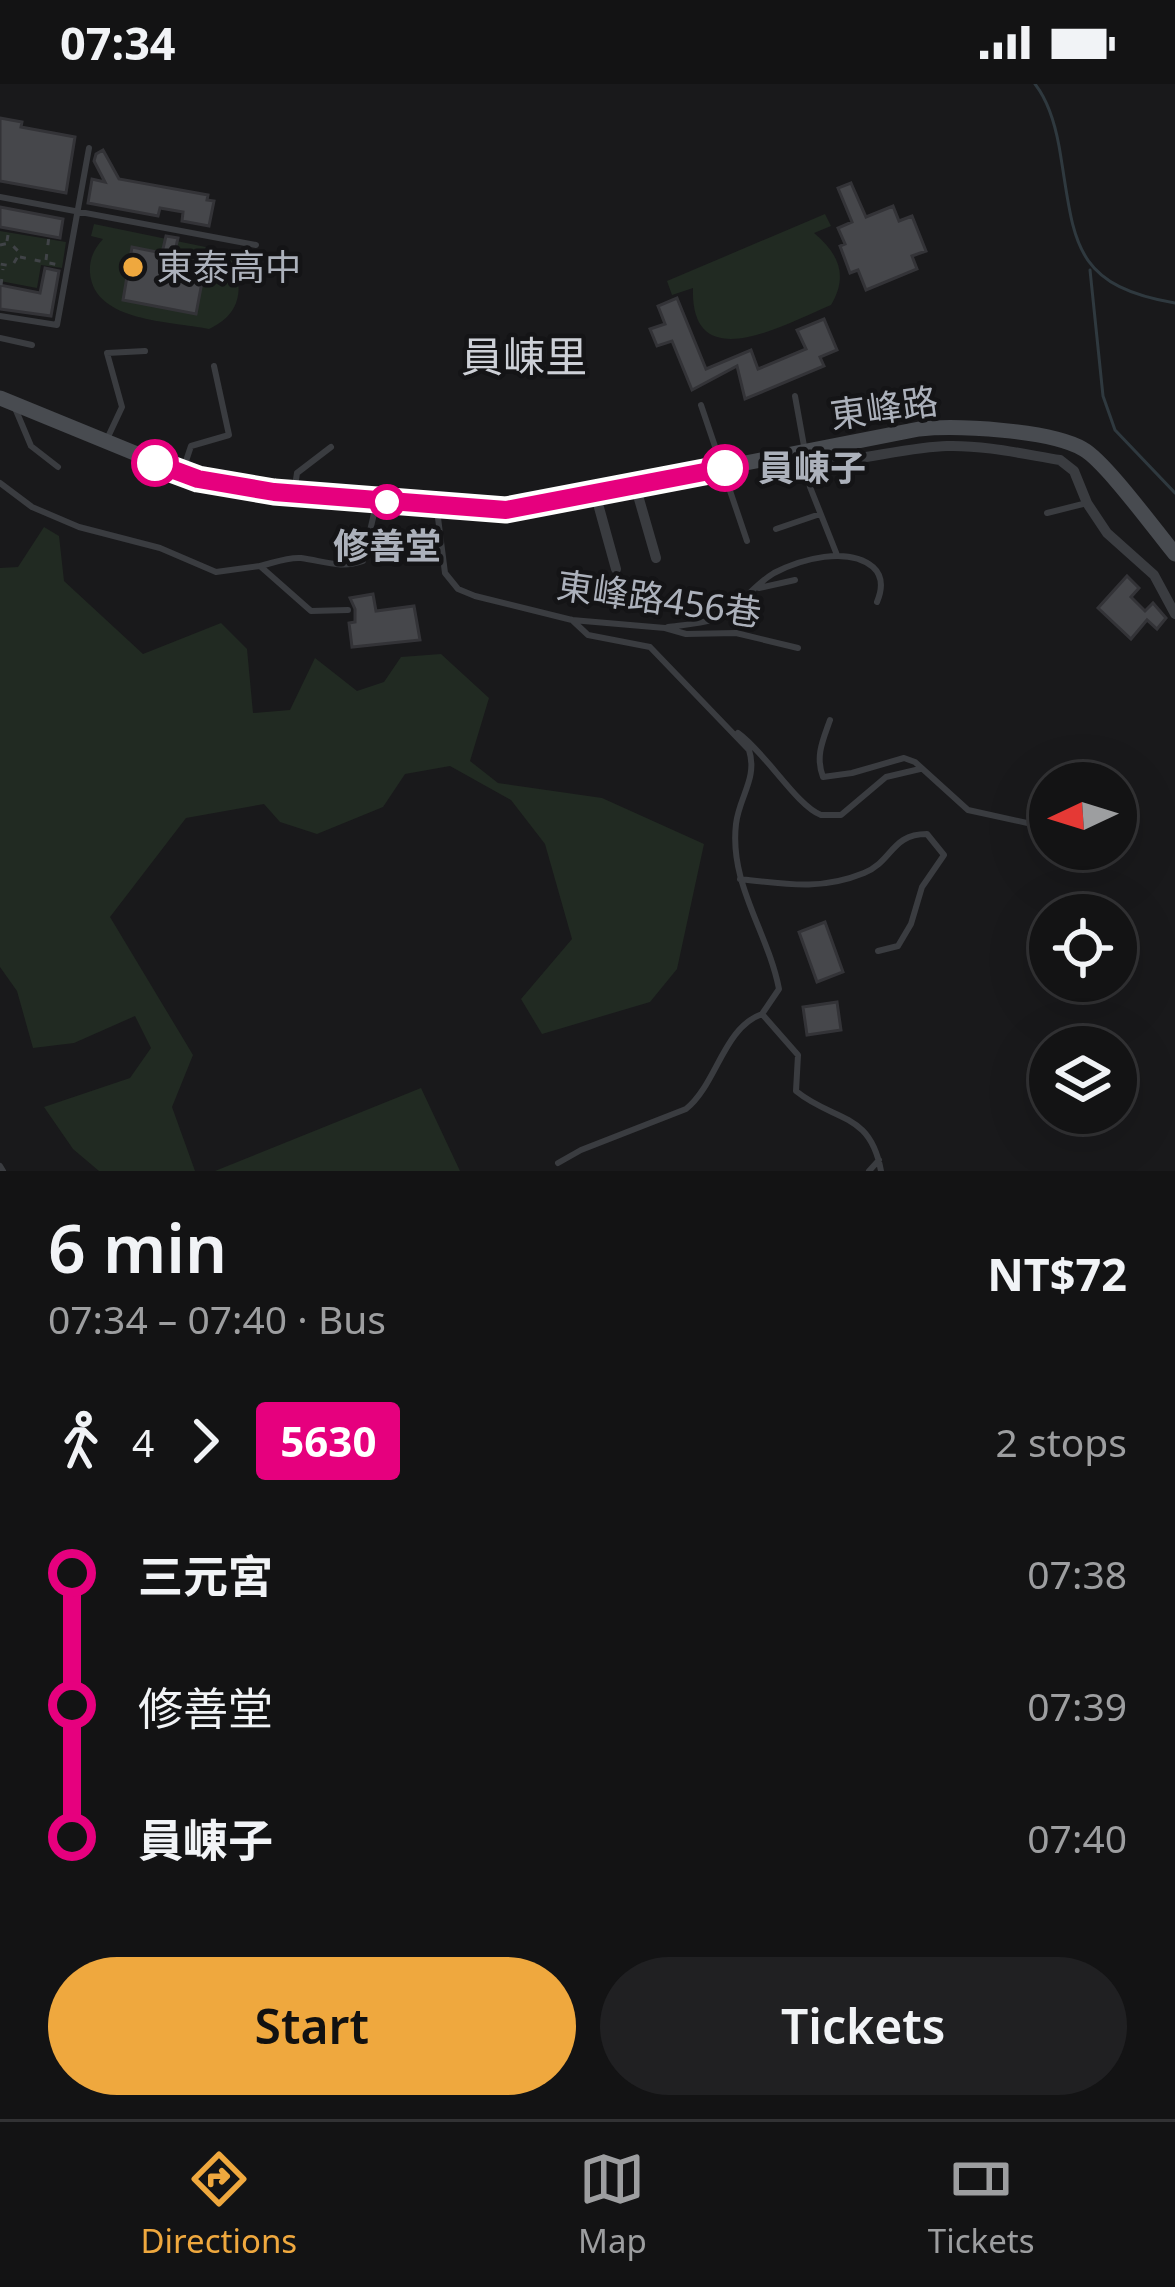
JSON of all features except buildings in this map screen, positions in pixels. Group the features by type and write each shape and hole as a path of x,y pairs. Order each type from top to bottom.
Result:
{"main road":[{"name":"東峰路","path":"7,401 182,473 234,486 506,510 766,457 806,457 949,426 1004,431 1081,447 1175,554"}],"street":[{"path":"806,457 949,446 1017,452 1068,465 1107,533 1154,575 1175,614"},
{"path":"635,485 656,558"},
{"path":"595,493 616,569"}],"lane":[{"path":"0,316 57,326 89,148"},
{"path":"0,197 256,245"},
{"path":"0,338 32,345"},
{"path":"105,442 122,407 107,353 146,351"},
{"path":"182,473 191,446 229,435 214,366"},
{"path":"795,396 820,514 837,555"},
{"path":"7,401 32,446 58,466"},
{"path":"701,405 747,541"},
{"path":"293,494 297,473 331,448"},
{"path":"0,483 32,507 63,520 160,548 216,572 295,557 338,566 359,564 377,501"},
{"path":"1047,513 1087,503"},
{"name":"東峰路456巷","path":"437,507 445,573 458,589 475,596 572,620 686,634 736,633 798,648"},
{"path":"776,530 820,514"},
{"path":"664,628 714,619 774,574 837,555 878,572 877,602"},
{"path":"260,566 311,610 348,610"},
{"path":"755,589 795,580"},
{"path":"558,1163 686,1109 698,1099 740,1028 762,1014 777,993 778,983 740,879 735,826 750,780 749,750 650,647 588,635 572,620"},
{"path":"830,720 820,746 818,765 824,777 904,758 968,810 1029,823"},
{"path":"725,724 753,743 791,792 822,815 841,815 886,777 922,769"},
{"path":"740,879 802,888 862,874 876,867 901,839 927,834 944,855 922,886 911,925 898,946 878,951"},
{"path":"762,1014 798,1055 796,1091 866,1131 881,1171"},
{"path":"869,1171 879,1160"}],"path":[{"path":"7,242 8,229"},
{"path":"45,262 49,236"},
{"path":"0,245 17,246 20,257"},
{"path":"20,257 69,267"},
{"path":"1,285 2,265 15,264 20,257"}],"shaded area":[{"path":"825,214 831,226 814,233 838,265 839,284 831,305 767,332 724,339 707,332 696,316 693,288 672,295 667,281"},
{"path":"94,224 254,257 252,267 233,264 236,302 227,317 209,329 136,316 105,301 90,273 93,254 103,239 91,236","holes":["132,248 196,314 123,300"]},
{"path":"0,231 66,242 62,268 41,265 37,288 0,281"},
{"path":"44,527 59,536 64,581 143,654 221,623 247,649 253,713 290,710 315,658 357,691 384,682 401,657 441,654 489,698 470,761 498,783 602,798 704,844 677,969 650,1002 542,1034 521,999 572,939 545,844 511,800 450,766 405,774 383,807 317,834 280,822 264,804 186,818 110,917 193,1055 172,1107 195,1171 99,1171 73,1149 44,1107 130,1078 151,1048 135,1016 74,1043 33,1048 17,991 0,967 0,568 18,567"},
{"path":"421,1088 460,1171 215,1171"}],"waterway":[{"path":"1035,84 1053,121 1083,252 1114,284 1175,303"},
{"path":"1090,270 1103,396 1115,430 1175,493"}],"bus line":[{"name":"5630","path":"155,463 198,479 274,492 506,510 725,468"}],"place":[{"name":"東泰高中","path":"133,267"},
{"name":"員崠子","path":"725,468"},
{"name":"修善堂","path":"387,502"}],"district":[{"name":"員崠里","path":"524,357"}]}
